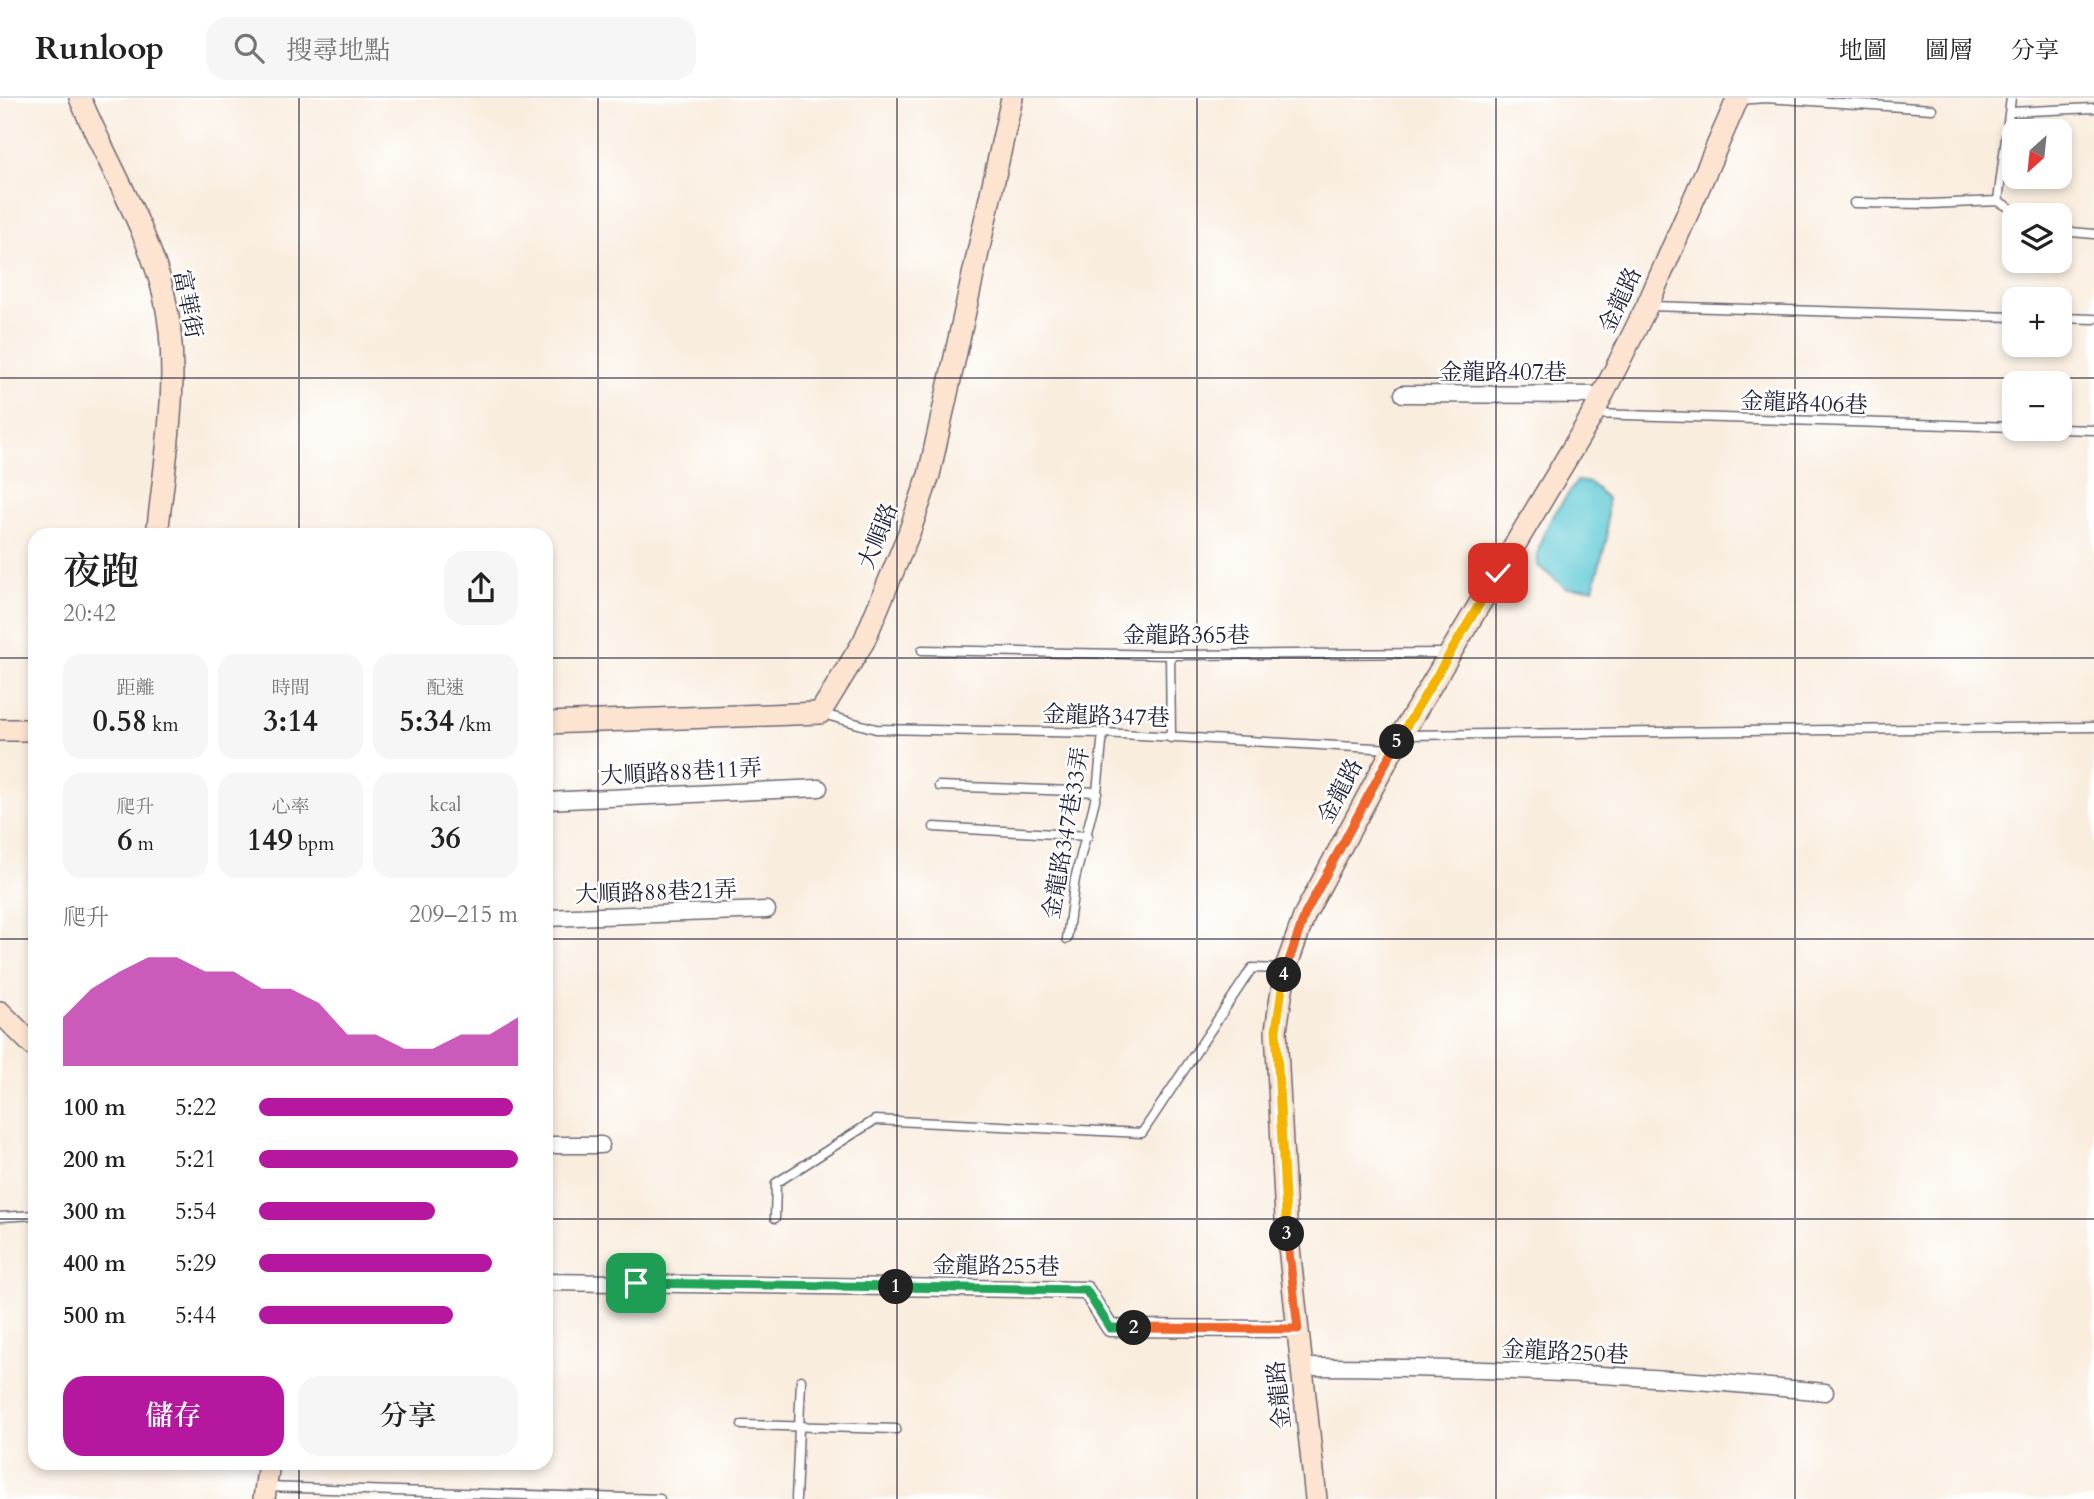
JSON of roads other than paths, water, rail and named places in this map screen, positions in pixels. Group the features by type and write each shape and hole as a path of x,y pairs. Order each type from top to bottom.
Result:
{"street":[{"name":"富華街","path":"80,98 148,248 167,315 170,373 158,528"},
{"name":"大順路","path":"820,713 864,641 909,533 929,475 1012,98"},
{"name":"金龍路","path":"1316,1499 1286,1219 1276,1030 1285,970 1305,914 1397,742 1598,405 1647,306 1738,99"},
{"name":"金龍路407巷","path":"1403,394 1598,405"},
{"path":"553,723 820,713"},
{"path":"0,730 28,730"},
{"name":"大順路88巷11弄","path":"553,801 819,789"},
{"name":"大順路88巷21弄","path":"553,918 767,910"},
{"path":"0,1012 28,1040"},
{"path":"553,1145 601,1145"},
{"name":"金龍路255巷","path":"553,1282 1086,1290 1110,1328 1298,1329"},
{"name":"金龍路250巷","path":"1302,1367 1434,1367 1748,1384 1825,1392"},
{"path":"265,1493 268,1470"}],"lane":[{"path":"1738,99 1765,98 1932,109"},
{"path":"1998,201 2011,98"},
{"path":"2010,112 2094,108"},
{"path":"1854,203 1998,201 2002,203"},
{"path":"2072,232 2094,234"},
{"path":"1647,306 2002,317"},
{"path":"2072,318 2094,319"},
{"name":"金龍路406巷","path":"1598,405 2002,427"},
{"path":"2072,429 2094,430"},
{"name":"金龍路365巷","path":"922,650 1170,655 1450,653"},
{"path":"1170,655 1171,738"},
{"name":"金龍路347巷","path":"820,713 876,729 1397,742 2094,727"},
{"name":"金龍路347巷33弄","path":"1067,939 1075,878 1088,836 1097,792 1103,733"},
{"path":"939,786 1097,792"},
{"path":"934,827 1088,836"},
{"path":"775,1218 776,1183 875,1120 1142,1133 1252,968 1285,970"},
{"path":"0,1217 28,1215"},
{"path":"796,1499 801,1380"},
{"path":"742,1425 896,1429"},
{"path":"265,1493 660,1499"}],"water":[{"path":"1577,481 1590,483 1607,498 1607,538 1593,588 1566,588 1538,566 1544,532"}]}
